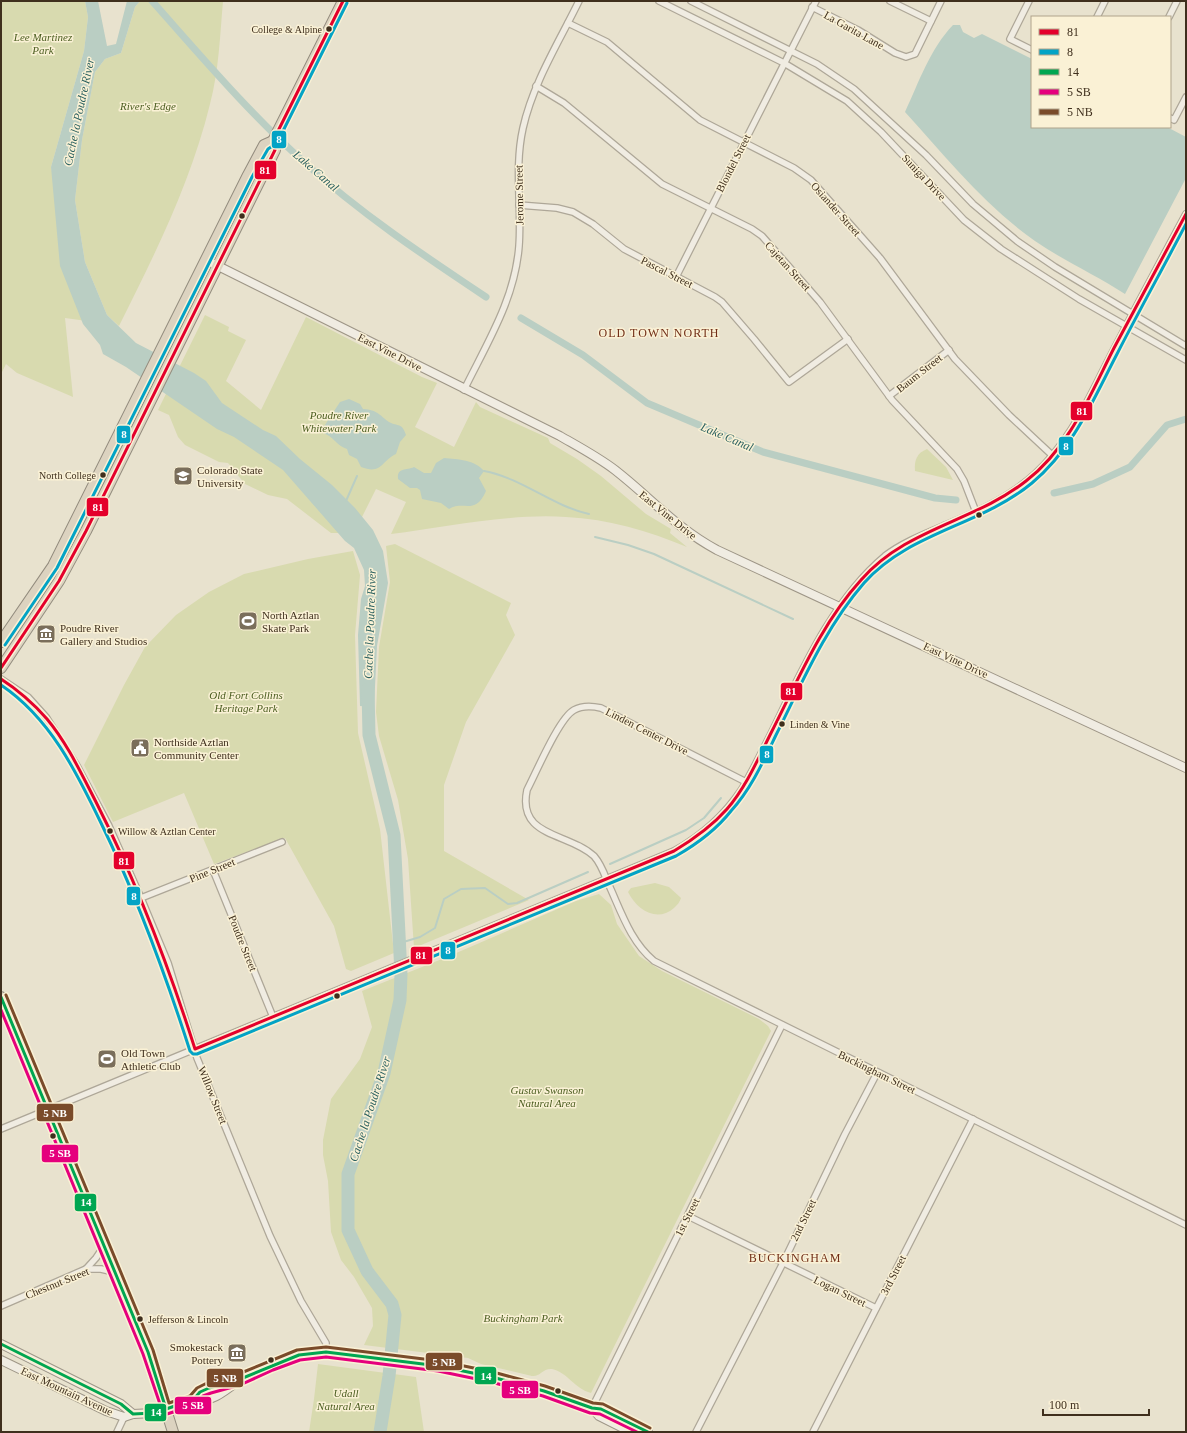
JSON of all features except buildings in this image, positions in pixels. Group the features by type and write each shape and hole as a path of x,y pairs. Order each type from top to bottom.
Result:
{"highway":[{"path":"1,668 59,581 275,150 273,141 343,1"},
{"path":"1,642 53,566 264,145 273,141"},
{"path":"1,996 148,1352 173,1432"}],"main road":[{"name":"East Vine Drive","path":"206,260 464,390 560,436 599,458 669,518 696,538 1186,768"},
{"name":"East Mountain Avenue","path":"1,1344 121,1404 134,1414"},
{"name":"East Mountain Avenue","path":"1,1360 106,1412 124,1417 134,1414 152,1413 193,1400 204,1402 225,1392 238,1380 299,1355 326,1352 359,1355 465,1371 519,1384 592,1408 601,1409 648,1432"},
{"path":"592,1408 599,1416 631,1432"}],"street":[{"name":"Jerome Street","path":"464,390 501,315 512,286 519,245 519,147 528,107 536,86 579,1"},
{"name":"Suniga Drive","path":"659,1 784,63 847,101 881,132 964,220 1001,249 1034,272 1186,360"},
{"name":"Suniga Drive","path":"691,1 817,64 854,89 915,145 973,204 1017,241 1055,267 1186,346"},
{"name":"Blondel Street","path":"676,277 816,1"},
{"path":"890,1 931,21 941,1"},
{"path":"1029,1 1010,39 1031,50"},
{"path":"1098,16 1105,1"},
{"path":"1170,16 1177,1"},
{"name":"La Garita Lane","path":"812,7 858,30 895,53 906,57 915,54 931,21"},
{"name":"Osiander Street","path":"568,23 607,42 700,120 794,168 811,180 878,255 949,350 1009,415 1053,456"},
{"name":"Cajetan Street","path":"536,86 564,103 662,184 762,236 820,302 889,396 957,469 964,481 976,512"},
{"path":"1171,118 1174,120 1186,98"},
{"name":"Pascal Street","path":"519,205 557,208 573,212 593,224 624,249 722,302 788,382 848,339"},
{"path":"1,1129 674,851 699,836 726,812 746,782 828,623 862,577 886,555 928,532 990,506 1021,486 1037,473 1053,456 1086,402 1186,214"},
{"name":"Baum Street","path":"889,396 949,350"},
{"name":"Willow Street","path":"1,679 28,697 57,731 109,826 168,963 195,1049 270,1236 301,1301 326,1343 326,1352"},
{"name":"Linden Center Drive","path":"607,879 601,865 594,857 535,825 525,810 527,790 563,721 574,710 586,706 601,708 746,782"},
{"name":"Pine Street","path":"141,898 282,842"},
{"name":"Poudre Street","path":"213,870 273,1017"},
{"name":"Buckingham Street","path":"607,879 632,937 646,954 664,966 1186,1225"},
{"name":"1st Street","path":"592,1408 782,1025"},
{"name":"2nd Street","path":"696,1432 783,1263 845,1134 877,1072"},
{"name":"3rd Street","path":"813,1432 973,1119"},
{"name":"Logan Street","path":"688,1216 876,1308"},
{"path":"86,1269 104,1246"},
{"name":"Chestnut Street","path":"1,1306 86,1269 101,1268 115,1272"},
{"path":"117,1432 124,1417"}],"green space":[{"name":"Lee Martinez Park","path":"1,1 85,1 88,17 84,51 51,167 87,321 65,318 73,397 17,373 6,364 1,374"},
{"name":"River's Edge","path":"140,1 223,1 219,52 213,91 202,133 182,190 159,245 119,326 107,315 85,262 75,200 82,140 95,72 105,59 121,53 135,7"},
{"name":"Poudre River Whitewater Park","path":"205,315 229,327 228,331 246,340 226,381 261,410 306,317 422,377 437,383 415,427 454,447 476,402 480,407 548,438 550,443 577,459 601,476 646,514 671,529 670,533 687,547 643,531 613,523 582,518 545,516 479,521 391,534 406,502 376,489 357,527 347,533 331,533 287,499 268,495 245,484 228,463 219,462 185,445 178,437 169,415 158,410"},
{"path":"927,449 946,467 953,480 915,471 917,457"},
{"path":"395,544 511,603 506,615 515,635 466,722 444,785 444,851 529,900 414,948 408,859 398,800 379,736 376,712 379,647 390,582 386,546"},
{"name":"Old Fort Collins Heritage Park","path":"353,551 360,575 355,635 358,733 380,829 394,953 351,971 346,969 334,926 285,838 214,864 184,793 113,822 84,765 124,685 145,647 176,615 209,592 244,574 308,559"},
{"path":"655,883 669,887 681,898 676,906 668,912 654,914 642,909 628,892 631,888"},
{"name":"Gustav Swanson Natural Area","path":"599,894 611,905 617,924 639,956 662,971 759,1019 768,1026 771,1031 591,1393 580,1388 562,1373 552,1369 532,1376 481,1364 468,1358 364,1345 373,1326 372,1308 354,1277 341,1260 331,1232 328,1181 323,1155 323,1140 331,1099 360,1059 372,1027 362,991 447,957 576,901"},
{"name":"Udall Natural Area","path":"318,1364 416,1377 424,1432 309,1432"}],"water":[{"path":"85,1 98,1 107,46 116,44 127,1 140,1 135,7 121,53 105,59 95,72 82,140 75,200 85,262 107,315 136,343 194,373 206,381 222,403 263,430 276,436 300,459 332,485 355,508 373,530 383,551 388,583 377,646 374,707 360,706 358,635 361,599 365,586 364,570 354,548 345,541 283,470 234,437 217,429 126,367 103,354 100,345 83,324 60,266 51,167 84,51 88,17"},
{"path":"953,25 960,25 963,32 974,38 982,34 1031,58 1031,128 1169,128 1186,137 1186,178 1125,294 1046,248 1017,227 983,197 905,112 931,55"},
{"path":"349,399 360,404 363,409 375,412 389,422 401,426 406,435 400,442 396,454 377,468 368,469 361,467 357,459 349,455 347,449 340,446 330,436 323,433 323,428 340,402"},
{"path":"444,458 471,462 476,464 484,471 479,478 486,491 478,503 449,509 441,503 422,499 420,490 417,488 410,488 398,479 398,475 401,471 414,467 424,473 431,473 436,463"}],"waterway":[{"name":"Lake Canal","path":"152,1 264,124 325,181 415,249 486,297"},
{"name":"Lake Canal","path":"521,318 583,355 647,403 763,452 935,498 956,500"},
{"name":"Lake Canal","path":"1054,493 1093,484 1130,467 1167,425 1186,419"},
{"path":"484,471 511,480 562,505 589,514"},
{"path":"346,501 357,476"},
{"path":"595,537 628,545 654,554 793,619"},
{"name":"Cache la Poudre River","path":"368,689 369,735 394,835 401,974 400,1000 384,1073 348,1174 348,1230 367,1271 392,1304 395,1315 389,1376 380,1432"},
{"path":"610,864 686,830 704,818 721,798"},
{"path":"400,943 420,937 435,928 444,899 461,889 485,888 508,904 517,903 588,872"}],"transit line":[{"name":"81","path":"1,668 59,581 86,531 275,150 273,141 343,1"},
{"name":"8","path":"5,645 57,568 252,177 268,149 277,143 347,3"},
{"name":"81","path":"1,679 25,697 47,719 61,738 79,769 111,832 138,892 174,986 195,1049 674,851 709,827 727,809 746,782 811,653 834,615 861,580 879,562 898,548 1006,495 1026,481 1055,453 1087,402 1114,348 1186,214"},
{"name":"8","path":"1,685 18,698 48,729 82,784 127,879 171,993 190,1051 193,1054 197,1054 676,856 706,836 725,818 745,794 815,656 837,618 864,583 882,566 902,552 923,540 990,510 1012,498 1032,483 1059,455 1081,423 1186,224"},
{"path":"6,995 153,1350 169,1403 190,1396 197,1388 207,1383 236,1375 297,1350 326,1347 440,1361 493,1372 545,1386 593,1403 603,1404 650,1428"},
{"name":"14","path":"1,997 148,1352 166,1409"},
{"path":"1,1010 143,1354 163,1413 167,1414 195,1405 203,1396 240,1385 300,1360 326,1357 438,1371 491,1382 543,1396 590,1413 600,1414 637,1432"},
{"name":"14","path":"1,1344 121,1404 133,1414 154,1413 193,1400 200,1392 209,1388 238,1380 299,1355 326,1352 439,1366 492,1377 544,1391 592,1408 601,1409 648,1432"}],"place":[{"name":"College & Alpine","path":"329,29"},
{"name":"North College","path":"103,475"},
{"name":"Colorado State University","path":"183,476"},
{"name":"North Aztlan Skate Park","path":"248,621"},
{"name":"Poudre River Gallery and Studios","path":"46,634"},
{"name":"Linden & Vine","path":"782,724"},
{"name":"Northside Aztlan Community Center","path":"140,748"},
{"name":"Willow & Aztlan Center","path":"110,831"},
{"name":"Old Town Athletic Club","path":"107,1059"},
{"name":"Jefferson & Lincoln","path":"140,1319"},
{"name":"Smokestack Pottery","path":"237,1353"}],"district":[{"name":"OLD TOWN NORTH","path":"659,333"},
{"name":"BUCKINGHAM","path":"795,1258"}],"park label":[{"name":"Buckingham Park","path":"523,1318"}]}
